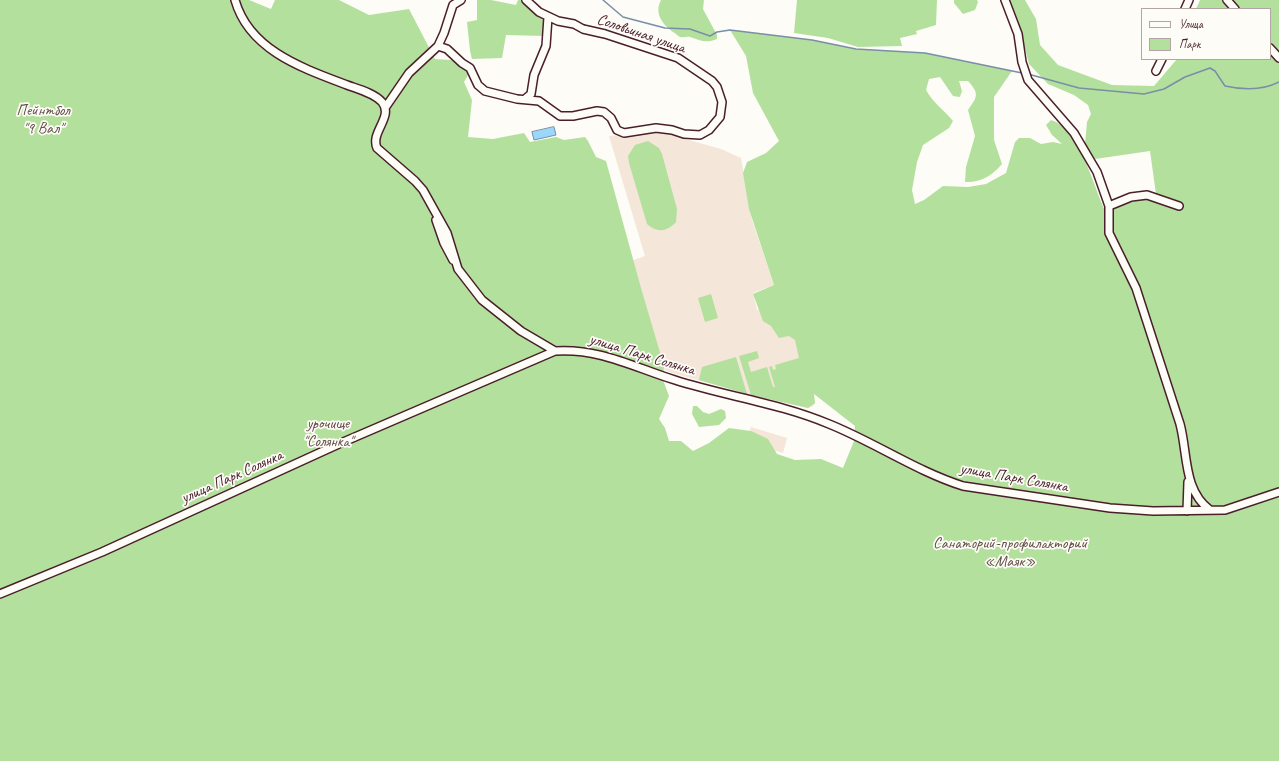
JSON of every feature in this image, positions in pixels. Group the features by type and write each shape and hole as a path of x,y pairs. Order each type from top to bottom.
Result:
{"street":[{"path":"235,0 242,19 253,34 271,49 296,66 366,92 381,102 385,108 385,114 375,138 377,148 415,180 423,190 447,233 456,265 466,281 490,307 521,331 555,351"},
{"name":"Соловьиная улица","path":"525,99 539,101 555,114 565,116 597,111 608,114 617,130 624,133 656,128 691,135 705,133 715,125 720,118 722,102 717,87 712,82 678,58 548,17 539,12 526,0"},
{"path":"1005,0 1018,34 1024,71 1028,80 1074,133 1097,172 1109,206 1109,233 1128,268 1136,288 1180,424 1184,442 1188,476 1187,511"},
{"path":"1227,0 1234,8"},
{"path":"385,108 409,73 438,46 453,5 458,1"},
{"path":"438,46 447,49 470,68 482,89 517,99 525,99 531,94 534,75 546,46 548,17"},
{"path":"1271,49 1279,58"},
{"path":"1156,71 1162,60"},
{"path":"1109,206 1131,197 1147,195 1179,206"},
{"name":"улица Парк Солянка","path":"0,594 102,552 341,443 555,351 589,351 674,379 808,415 886,450 944,480 963,486 1131,510 1225,510 1279,492"},
{"path":"1188,476 1196,496 1202,504 1211,510"}],"shaded area":[{"path":"668,131 678,137 721,149 741,158 752,220 774,285 753,293 757,310 784,308 800,338 815,403 813,406 808,408 749,394 672,373 654,365 628,262 645,256 609,136"},
{"path":"751,427 787,438 783,453 757,445 747,440"}],"green space":[{"name":"урочище \"Солянка\"","path":"0,0 249,0 271,9 275,0 339,0 369,15 409,9 435,59 451,60 471,70 464,82 472,100 468,137 493,139 524,133 530,142 556,137 564,140 585,137 596,157 606,161 664,366 663,380 669,396 659,419 665,428 669,441 681,441 693,451 709,443 729,428 751,431 768,439 777,454 795,460 821,459 843,468 854,441 855,426 814,394 815,403 808,408 751,395 739,356 757,351 759,358 748,362 751,372 767,367 773,387 775,387 769,367 772,366 773,370 776,369 775,365 799,358 795,340 789,336 779,338 771,326 763,321 753,294 774,285 749,209 743,173 747,162 766,153 779,141 753,93 746,56 730,30 812,40 856,49 925,53 1012,71 994,97 994,140 1002,164 985,178 970,182 965,182 966,167 975,136 968,110 975,99 976,92 968,81 959,81 962,91 960,97 953,96 940,77 929,79 926,90 935,103 953,121 949,128 923,145 917,162 912,190 915,204 924,200 943,186 968,187 986,184 1006,173 1015,142 1019,138 1030,138 1041,144 1053,142 1062,144 1052,135 1046,125 1051,120 1061,125 1070,134 1084,160 1105,211 1156,194 1150,151 1095,159 1085,144 1087,122 1091,114 1088,105 1074,95 1048,84 1029,64 1018,21 1008,0 1025,0 1036,19 1040,45 1058,65 1112,85 1154,86 1176,60 1271,60 1271,8 1196,8 1200,0 1279,0 1279,761 0,761"},
{"path":"477,0 491,0 516,5 518,0 522,0 529,9 545,21 545,36 506,35 502,58 472,59 467,22 477,20"},
{"path":"661,0 704,0 703,9 717,35 717,39 706,41 689,37 679,37 669,29 660,18 658,9"},
{"path":"797,0 937,0 936,25 916,31 917,34 900,38 902,46 858,47 828,38 794,33"},
{"path":"954,0 977,0 978,2 975,10 963,14 954,3"},
{"path":"648,141 659,148 662,154 677,209 676,222 669,228 662,230 654,229 647,224 629,163 628,156 635,145"},
{"path":"711,294 718,318 705,322 698,298"},
{"path":"736,357 747,394 699,380 702,367"},
{"path":"693,406 697,406 703,412 709,414 721,409 725,411 726,418 719,425 699,427 692,414"}],"water":[{"path":"554,127 556,135 534,140 532,132"}],"waterway":[{"path":"603,0 623,17 665,28 690,29 710,36 717,32 730,30 812,40 856,49 925,53 1022,73"},
{"path":"1028,74 1079,88 1144,94 1164,89 1185,77 1210,68 1215,71 1225,86 1252,89 1266,87 1279,82"}],"park label":[{"name":"Пейнтбол \"9 Вал\"","path":"43,120"},
{"name":"Санаторий-профилакторий «Маяк»","path":"1010,553"}]}
